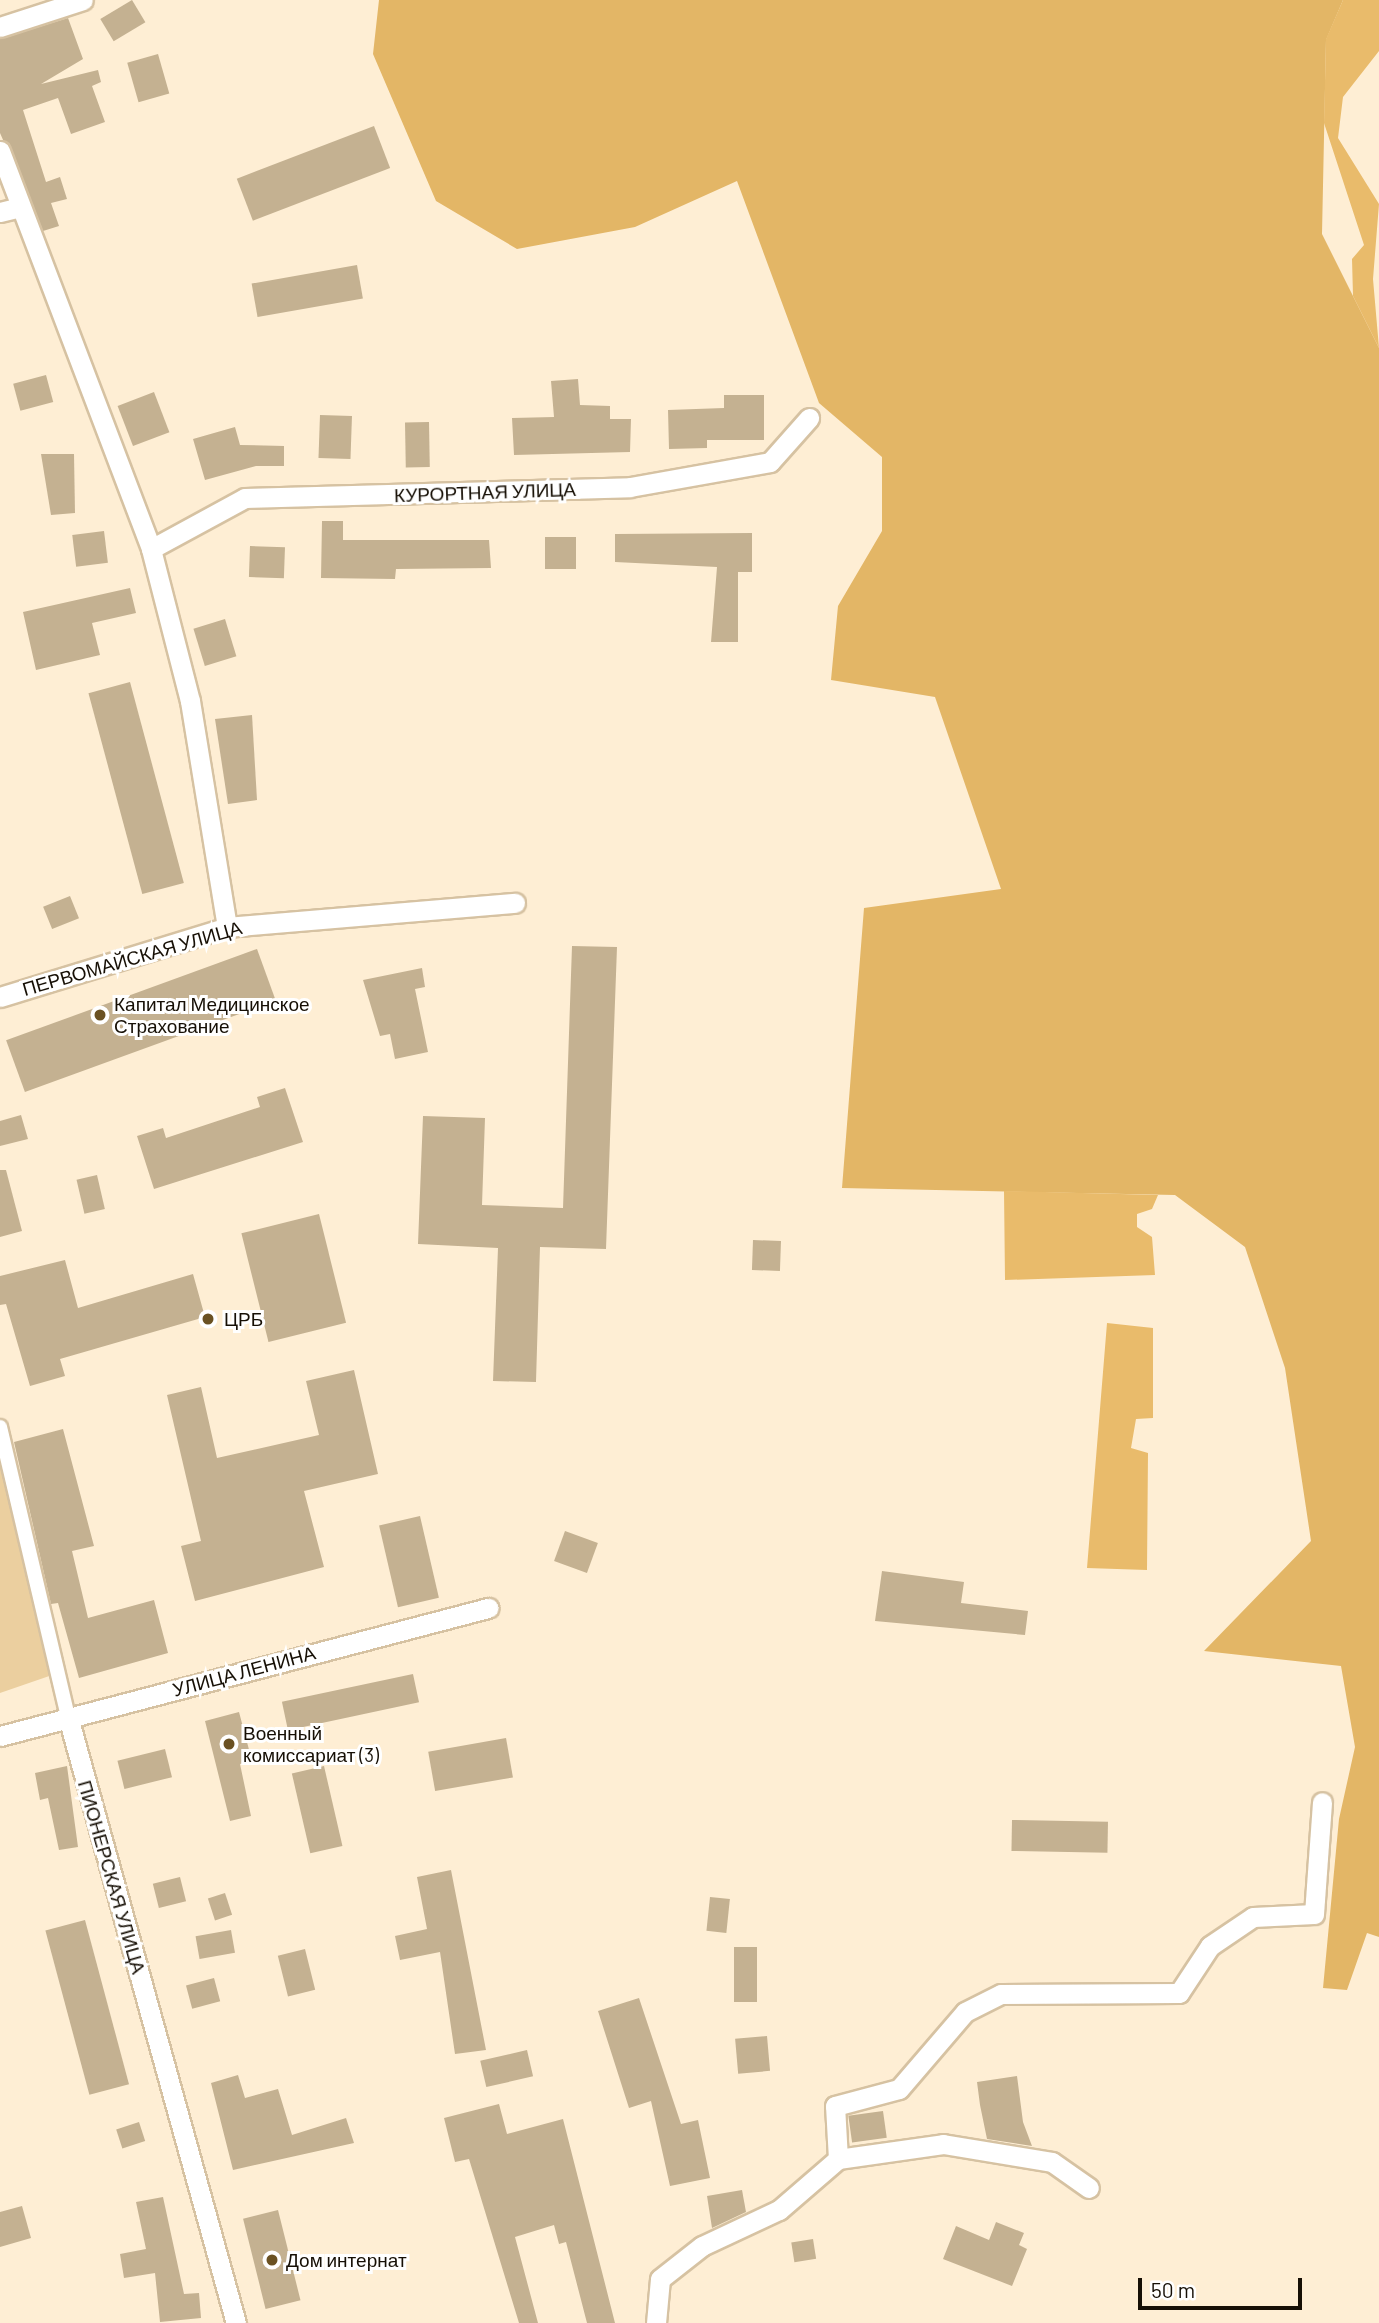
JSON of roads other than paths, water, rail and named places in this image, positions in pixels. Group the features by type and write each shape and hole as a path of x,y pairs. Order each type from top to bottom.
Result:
{"street":[{"path":"0,27 83,0"},
{"path":"0,151 151,549 190,701 227,927"},
{"path":"0,212 20,206"},
{"name":"КУРОРТНАЯ УЛИЦА","path":"151,549 245,498 630,487 769,462 809,418"},
{"name":"ПЕРВОМАЙСКАЯ УЛИЦА","path":"0,997 227,927 515,903"},
{"name":"ПИОНЕРСКАЯ УЛИЦА","path":"0,1427 68,1717 236,2323"},
{"name":"УЛИЦА ЛЕНИНА","path":"0,1736 488,1608"},
{"path":"838,2159 835,2106 900,2089 965,2012 1001,1994 1179,1993 1210,1946 1253,1917 1314,1914 1322,1802"},
{"path":"656,2323 660,2279 702,2246 779,2210 838,2159 943,2144 1052,2162 1089,2188"}],"place":[{"name":"Капитал Медицинское Страхование","path":"100,1015"},
{"name":"ЦРБ","path":"208,1319"},
{"name":"Военный комиссариат (3)","path":"229,1744"},
{"name":"Дом интернат","path":"272,2260"}]}
